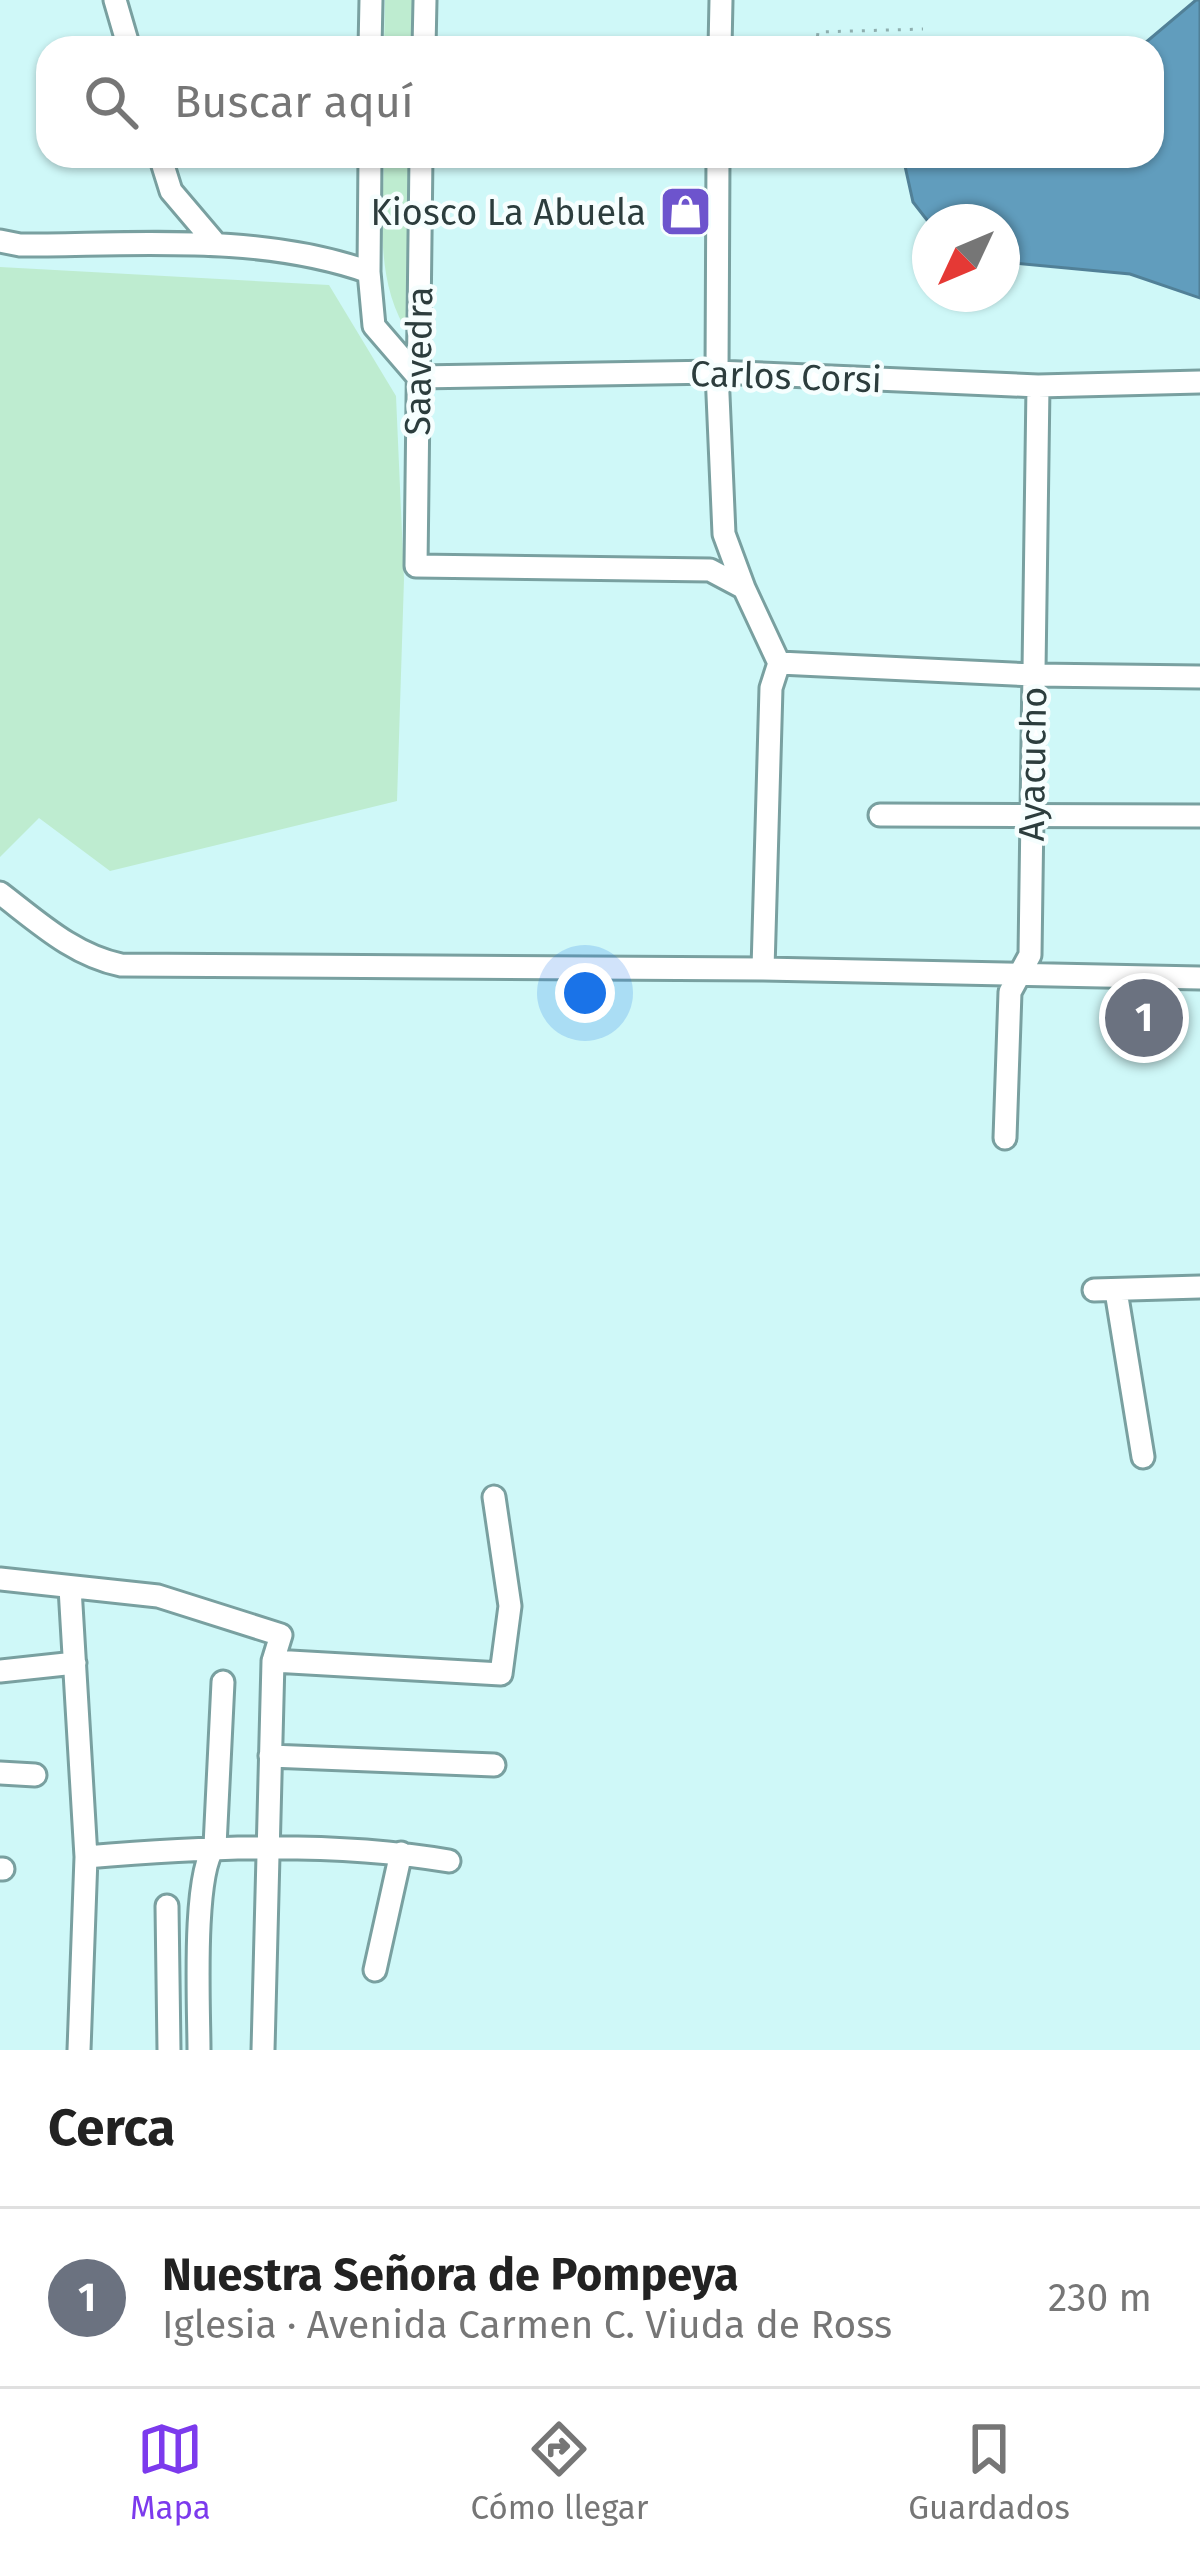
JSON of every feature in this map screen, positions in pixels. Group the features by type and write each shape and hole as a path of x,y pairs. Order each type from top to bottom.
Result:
{"street":[{"path":"115,0 126,36"},
{"path":"370,36 371,0"},
{"path":"424,36 425,0"},
{"path":"720,36 721,0"},
{"path":"163,168 170,191 216,244"},
{"name":"Saavedra","path":"370,168 374,326 418,377"},
{"name":"Saavedra","path":"422,168 416,566 710,571 744,588"},
{"path":"718,168 724,534 779,663 771,688 763,969"},
{"path":"0,241 20,245 216,244 327,257 369,272"},
{"name":"Carlos Corsi","path":"418,377 718,372 1038,386 1200,382"},
{"name":"Ayacucho","path":"1005,1138 1010,992 1030,955 1038,386"},
{"path":"779,663 1200,677"},
{"path":"880,814 1200,816"},
{"path":"0,893 67,944 94,959 121,965 763,969 1200,978"},
{"path":"1144,1457 1105,1290 1200,1287"},
{"path":"273,1661 501,1674 510,1606 494,1497"},
{"path":"0,1580 158,1596 281,1635 273,1661 263,2050"},
{"path":"70,1588 86,1857 80,2050"},
{"path":"0,1671 75,1663"},
{"path":"199,2050 199,1930 206,1856 214,1846 223,1682"},
{"path":"270,1756 494,1765"},
{"path":"0,1773 35,1775"},
{"path":"86,1857 214,1846 401,1852 449,1861"},
{"path":"375,1970 401,1852"},
{"path":"167,1906 169,2050"}],"path":[{"path":"818,36 818,32 922,28"}],"green space":[{"path":"385,0 413,0 413,36 384,36"},
{"path":"384,168 412,168 410,336 391,294 382,226"},
{"path":"0,267 329,285 396,396 404,579 397,801 110,871 39,818 0,857"}],"water":[{"path":"1200,0 1200,298 1130,274 1020,264 1020,204 913,202 905,168 1164,168 1164,36 1153,36"}],"place":[{"name":"Kiosco La Abuela","path":"685,212"},
{"name":"Nuestra Señora de Pompeya","path":"1144,1018"}]}
